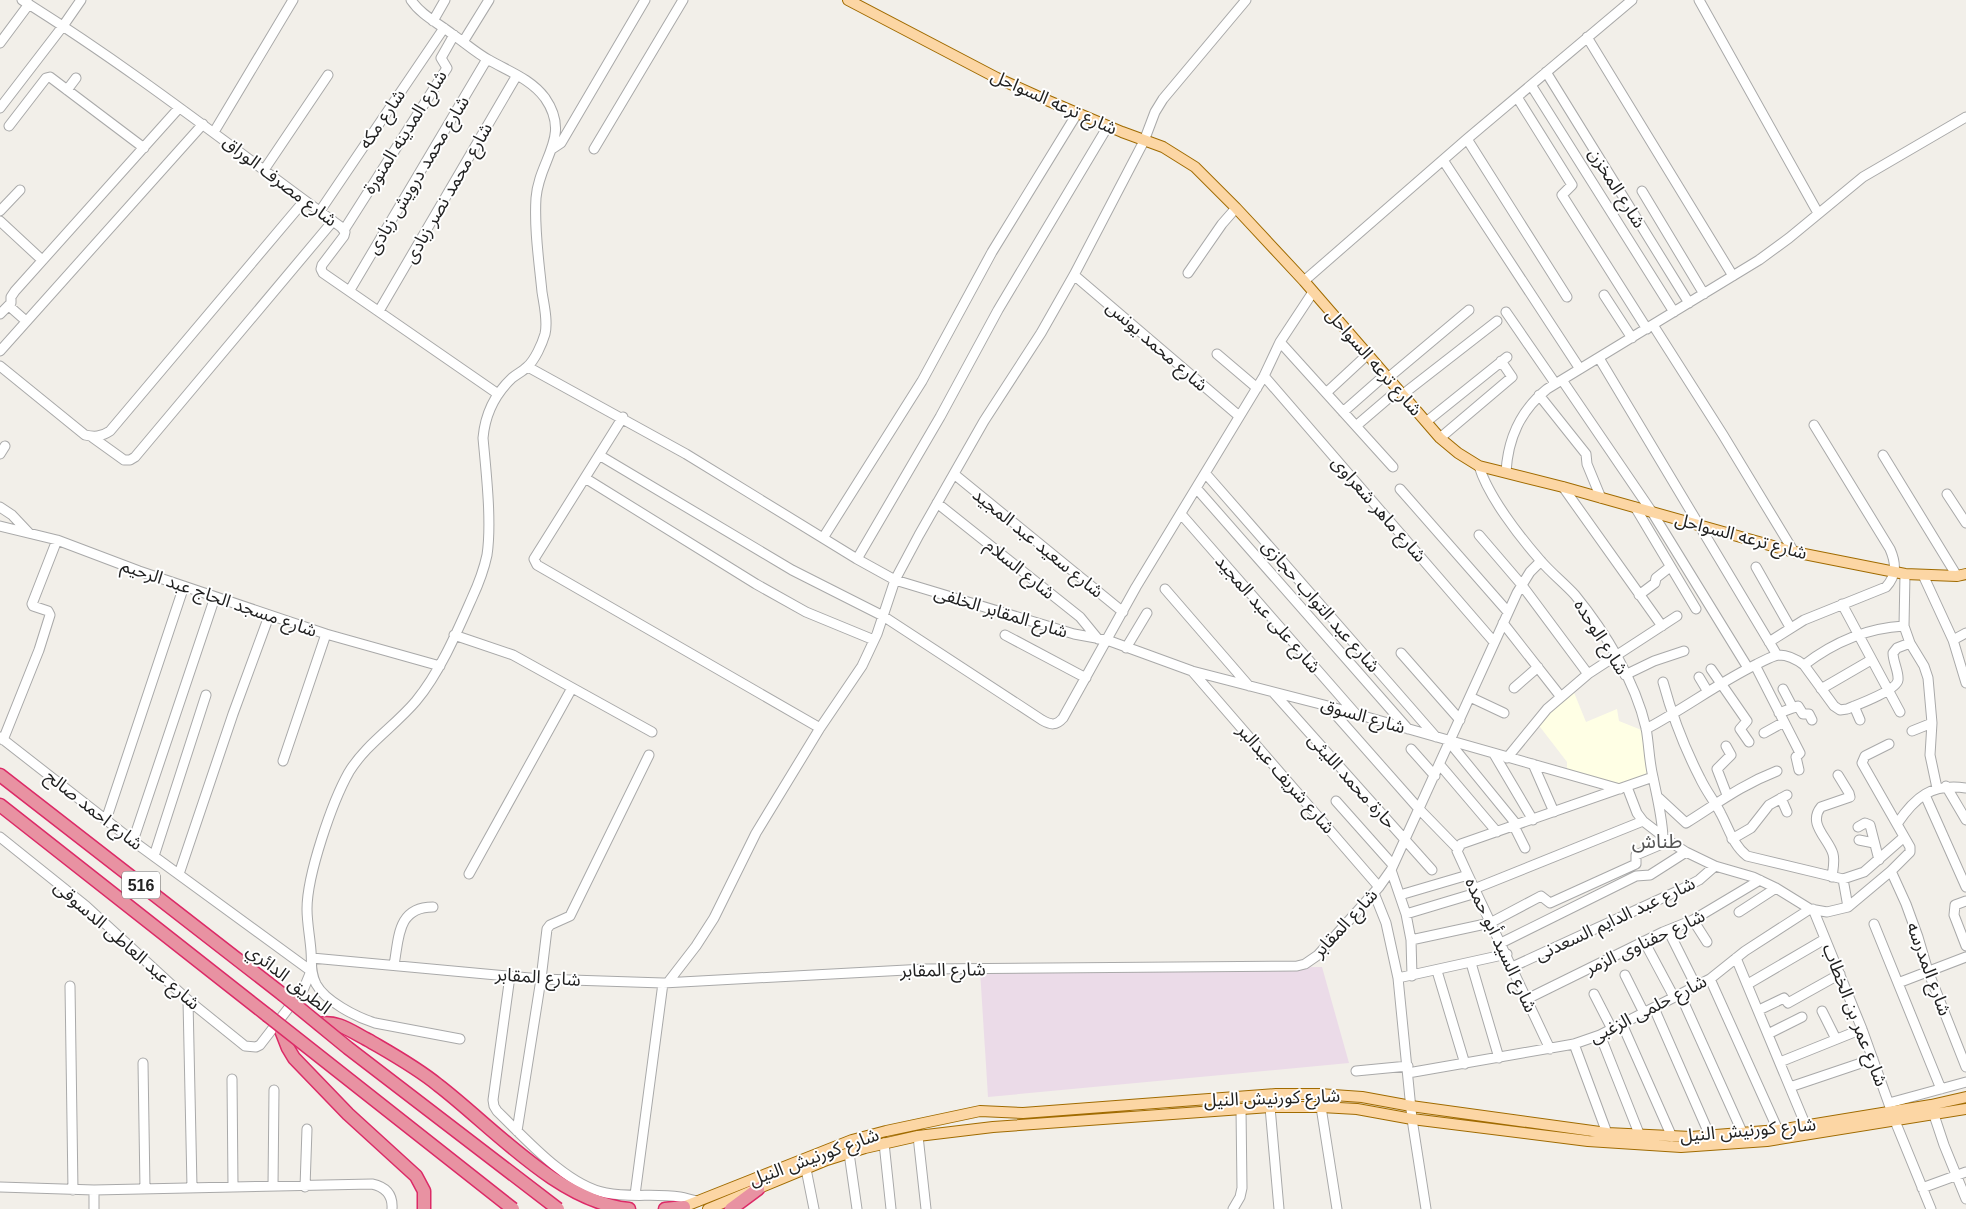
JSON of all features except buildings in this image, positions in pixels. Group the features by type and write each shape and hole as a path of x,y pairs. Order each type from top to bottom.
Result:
{"highway":[{"name":"الطريق الدائري","path":"0,775 558,1209"},
{"name":"516","path":"0,805 513,1209"},
{"path":"319,1024 334,1023 398,1057 437,1084 522,1155 559,1182 596,1201 629,1209"},
{"path":"278,1025 294,1058 348,1114 416,1176 424,1191 424,1209"},
{"path":"731,1209 758,1189"},
{"path":"665,1209 681,1208"}],"main road":[{"name":"شارع ترعه السواحل","path":"854,1 997,78 1108,126 1162,146 1181,158 1205,177 1236,208 1313,292 1440,438 1458,453 1479,466 1563,487 1794,552 1900,572 1923,575 1962,575"},
{"name":"شارع كورنيش النيل","path":"681,1208 852,1140 964,1113 980,1111 1023,1113 1298,1094 1362,1097 1411,1106 1607,1134 1672,1137 1743,1134 1892,1112 1934,1115 1966,1109"},
{"name":"شارع كورنيش النيل","path":"708,1209 849,1153 884,1143 965,1129 1270,1107 1321,1108 1357,1109 1412,1119 1588,1141 1681,1146 1730,1145 1767,1141 1966,1097"},
{"path":"964,1113 969,1116 971,1121 970,1125 965,1129"}],"street":[{"path":"0,108 81,0"},
{"path":"214,132 293,0"},
{"path":"412,0 433,21 486,59 536,87 552,109 557,123 552,149 539,181 536,196 535,226 545,333 528,367 512,378 498,394 488,412 483,438 489,526 486,556 472,598 440,666 428,686 415,702 361,754 349,773 334,804 320,849 307,908 312,958 310,971 320,991 362,1019 460,1039"},
{"path":"433,21 446,0"},
{"path":"463,42 489,0"},
{"path":"552,149 561,143 645,0"},
{"path":"594,149 683,0"},
{"path":"636,1196 666,982 696,946 709,925 756,833 820,728 854,679 874,640 895,580 984,421 1041,333 1074,275 1144,140 1155,112 1163,99 1246,0"},
{"path":"1304,282 1467,138 1632,0"},
{"path":"1699,0 1818,213"},
{"path":"0,43 26,2"},
{"name":"شارع مصرف الوراق","path":"26,2 204,124 344,230 344,236 321,269 323,273 498,394"},
{"name":"شارع مكه","path":"320,211 444,28"},
{"name":"شارع المدينه المنورة","path":"344,230 447,68 441,58 454,35"},
{"path":"1588,37 1733,276"},
{"name":"شارع محمد درويش زبادى","path":"350,290 486,59"},
{"name":"شارع المخزن","path":"1546,72 1689,303"},
{"path":"264,170 328,75"},
{"name":"شارع محمد نصر زبادى","path":"379,311 517,75"},
{"path":"9,126 46,78 51,78 144,148"},
{"path":"67,90 76,78"},
{"path":"1530,85 1674,312"},
{"path":"1517,97 1572,186 1562,195 1724,435 1794,552"},
{"path":"0,314 11,303 12,294 179,108"},
{"path":"823,538 922,381 992,252 1078,112"},
{"path":"1506,472 1511,438 1527,408 1539,395 1733,276 1774,249 1847,189 1878,167 1966,117"},
{"path":"0,351 204,124"},
{"path":"857,559 940,417 998,310 1108,126"},
{"path":"1467,138 1567,297"},
{"path":"1443,160 1580,369"},
{"path":"0,211 20,190"},
{"path":"1642,191 1704,294"},
{"path":"92,437 110,432 304,201"},
{"path":"1188,273 1222,224 1236,208"},
{"path":"0,220 42,260"},
{"path":"0,366 85,435 92,437 124,460 130,460 135,457 333,221"},
{"name":"شارع محمد يونس","path":"1074,275 1239,416"},
{"path":"599,455 792,570 883,616 1051,725 1056,724 1063,718 1086,678 1103,640 1123,612 1264,376 1280,342 1313,292"},
{"path":"1604,295 1632,338"},
{"path":"9,306 26,321"},
{"path":"1343,412 1469,310"},
{"path":"1506,312 1559,382 1652,512 1779,713 1800,753 1796,757 1799,770"},
{"path":"1356,426 1497,320"},
{"path":"1280,342 1393,467"},
{"path":"1217,354 1257,388"},
{"path":"1326,393 1367,355"},
{"path":"1599,358 1777,655"},
{"path":"1426,422 1504,359 1512,377 1440,438"},
{"name":"شارع المقابر الخلفى","path":"528,367 623,417 857,559 895,580 1074,634 1103,640"},
{"name":"شارع ماهر شعراوى","path":"1264,376 1494,642"},
{"path":"1539,395 1586,454 1587,464 1601,498"},
{"path":"623,417 534,559 537,565 820,728"},
{"path":"1814,425 1890,549 1900,572 1904,626 1910,643 1924,666 1930,691 1932,723 1930,755 1941,787 1966,820"},
{"path":"0,454 5,446"},
{"path":"1883,455 1962,575"},
{"name":"شارع الوحده","path":"1479,466 1489,491 1541,561 1590,614 1625,674 1646,729 1653,777 1659,798 1666,839"},
{"name":"شارع سعيد عبد المجيد","path":"954,474 1123,612"},
{"name":"شارع عبد التواب حجازى","path":"1206,474 1436,737"},
{"path":"585,478 756,584 806,612 874,640"},
{"path":"1563,487 1662,626"},
{"path":"1197,489 1409,729"},
{"path":"1400,489 1508,612"},
{"path":"1947,494 1966,523"},
{"name":"شارع السلام","path":"937,503 1066,606 1103,640"},
{"path":"0,507 12,515 29,533"},
{"path":"1635,507 1696,608"},
{"name":"شارع على عبد المجيد","path":"1181,514 1356,714"},
{"name":"شارع مسجد الحاج عبد الرحيم","path":"0,526 57,540 269,616 440,666"},
{"path":"1478,535 1522,584 1588,674"},
{"path":"2,738 39,650 50,615 48,611 32,604 57,540"},
{"name":"شارع المقابر","path":"312,958 541,979 666,982 925,969 1297,966 1305,964 1318,955 1376,890 1392,868 1508,612 1522,584 1541,561"},
{"path":"1639,595 1655,584 1656,578 1670,566"},
{"path":"1756,567 1790,628"},
{"path":"1769,642 1804,620 1886,587 1900,572"},
{"path":"1923,575 1965,670 1966,683"},
{"path":"106,820 184,586"},
{"path":"1166,589 1250,686"},
{"path":"134,841 215,597"},
{"path":"1842,604 1900,712"},
{"path":"1126,648 1147,613"},
{"path":"178,874 269,616"},
{"path":"1508,758 1534,724 1588,674 1677,616"},
{"path":"1503,624 1561,697"},
{"path":"1804,665 1838,642 1858,634 1889,627 1904,626"},
{"path":"1953,640 1966,633"},
{"path":"283,761 326,634"},
{"path":"1005,635 1086,678"},
{"path":"454,636 513,655 652,732"},
{"name":"شارع السوق","path":"1103,640 1192,671 1328,706 1450,742 1623,788"},
{"path":"1646,729 1672,716 1722,683 1777,655 1792,657 1804,665 1834,706 1840,710 1854,706 1888,691 1897,684 1899,680 1893,653 1897,648 1910,643"},
{"path":"1401,652 1460,720"},
{"path":"1625,674 1684,652"},
{"path":"1821,689 1871,660"},
{"path":"1514,688 1538,667"},
{"path":"1711,669 1747,721 1740,729 1749,742"},
{"name":"شارع شريف عبدالبر","path":"1192,671 1376,890 1386,923 1398,978 1412,1119 1426,1209"},
{"path":"1700,677 1708,692"},
{"path":"1663,682 1672,716 1695,769 1715,803 1732,839 1747,856 1843,879 1864,872 1904,836"},
{"path":"469,874 572,688"},
{"path":"1783,689 1793,708"},
{"name":"حارة محمد الليثى","path":"1273,692 1432,870"},
{"path":"154,856 206,695"},
{"path":"1470,697 1504,713"},
{"path":"1328,706 1419,809 1460,846 1653,777"},
{"path":"1854,706 1860,720"},
{"path":"1779,713 1798,707 1803,714 1808,714 1812,720"},
{"path":"1764,733 1784,722"},
{"path":"1912,731 1932,723"},
{"name":"شارع احمد صالح","path":"2,738 106,820 310,971"},
{"path":"1450,742 1516,825 1525,848"},
{"path":"1623,788 1643,822 1686,852 1714,866 1760,880 1811,909 1827,912 1848,907 1908,856 1910,847 1862,763 1865,756 1889,744"},
{"path":"1726,746 1732,753 1723,758 1717,769 1727,795"},
{"path":"1410,749 1435,776"},
{"path":"1494,754 1533,820"},
{"path":"517,1131 547,929 550,925 570,916 649,755"},
{"path":"1533,764 1554,812"},
{"path":"1440,765 1497,832"},
{"path":"1659,798 1686,824 1727,795 1777,771"},
{"path":"1832,877 1833,854 1812,824 1818,810 1850,797 1838,774"},
{"path":"1897,824 1908,809 1925,795 1941,787 1966,788"},
{"path":"1925,795 1966,886"},
{"path":"1732,839 1751,828 1764,810 1784,797 1787,812"},
{"path":"1336,801 1392,868 1406,914 1411,940 1412,976"},
{"path":"1406,914 1475,891 1643,822"},
{"path":"1858,827 1865,824 1870,825 1879,860"},
{"name":"شارع عبد العاطى الدسوقى","path":"0,838 86,906 188,1000 245,1046 256,1047 260,1045 304,988 310,971"},
{"path":"1411,940 1490,923 1541,896 1550,903 1636,864 1636,855 1666,839"},
{"path":"1859,840 1874,843"},
{"name":"شارع السيد أبو حمده","path":"1460,846 1457,851 1550,1049"},
{"path":"1501,943 1636,876 1650,875 1686,852"},
{"name":"شارع عبد الدايم السعدنى","path":"1512,967 1682,890 1699,880 1714,866"},
{"name":"شارع المدرسه","path":"1891,871 1918,937 1928,971 1966,1067"},
{"path":"1400,895 1468,875"},
{"path":"1843,879 1848,907"},
{"name":"شارع حفناوى الزمر","path":"1527,999 1668,930 1694,920 1760,880"},
{"path":"1739,912 1776,888"},
{"path":"1966,900 1955,906 1954,915 1966,946"},
{"path":"394,965 401,926 406,917 421,907 433,908"},
{"name":"شارع عمر بن الخطاب","path":"1811,909 1840,974 1931,1209"},
{"name":"شارع حلمى الزغبى","path":"1356,1072 1408,1070 1465,1064 1574,1044 1600,1035 1710,979 1736,958 1811,909"},
{"path":"1694,920 1707,942"},
{"path":"1874,924 1941,1089"},
{"path":"1668,930 1696,986"},
{"path":"1748,984 1825,939"},
{"path":"1644,942 1677,996 1743,1134"},
{"path":"1398,978 1438,971 1507,954"},
{"path":"1898,983 1966,957"},
{"path":"1736,958 1806,1126"},
{"path":"1471,963 1499,1058"},
{"path":"1438,971 1465,1064"},
{"path":"1758,1010 1784,998 1788,1003 1840,974"},
{"path":"1625,975 1644,1013"},
{"path":"510,976 493,1100 497,1111 529,1144 552,1163 584,1184 608,1194 681,1197 698,1201"},
{"path":"1710,979 1778,1130"},
{"path":"70,986 74,1190"},
{"path":"1594,994 1612,1028"},
{"path":"188,1000 192,1187"},
{"path":"1654,1008 1710,1136"},
{"path":"1822,1011 1836,1039"},
{"path":"1768,1034 1802,1017"},
{"path":"1622,1024 1672,1137"},
{"path":"1780,1062 1862,1029"},
{"path":"1600,1035 1640,1136"},
{"path":"1574,1044 1607,1134"},
{"path":"1790,1087 1873,1059"},
{"path":"143,1063 145,1188"},
{"path":"232,1079 233,1186"},
{"path":"1892,1112 1941,1089 1966,1082"},
{"path":"273,1186 274,1090"},
{"path":"1270,1107 1279,1209"},
{"path":"1321,1108 1337,1209"},
{"path":"1233,1209 1240,1197 1242,1188 1241,1109"},
{"path":"1934,1115 1966,1200"},
{"path":"305,1187 307,1129"},
{"path":"918,1136 926,1209"},
{"path":"884,1143 891,1209"},
{"path":"849,1153 857,1209"},
{"path":"806,1169 814,1209"},
{"path":"1922,1188 1966,1172"},
{"path":"0,1188 94,1190 233,1186 378,1186 385,1189 390,1195 392,1209"},
{"path":"94,1190 94,1209"}],"shaded area":[{"path":"1573,690 1586,722 1617,709 1619,721 1644,731 1649,775 1621,786 1567,771 1567,762 1537,723"},
{"path":"1322,967 1349,1063 988,1097 980,970"}],"district":[{"name":"طناش","path":"1657,841"}]}
